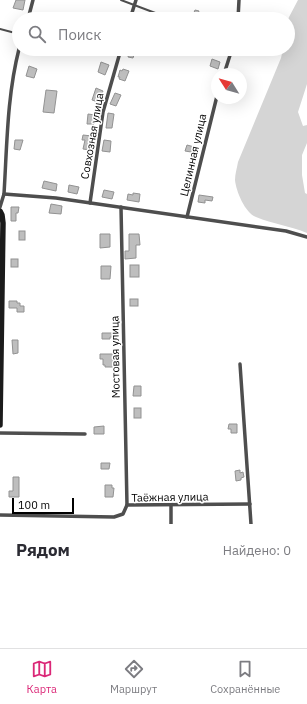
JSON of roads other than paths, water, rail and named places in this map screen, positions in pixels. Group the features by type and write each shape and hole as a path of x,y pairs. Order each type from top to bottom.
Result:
{"main road":[{"path":"0,211 3,223 0,426"}],"street":[{"path":"30,12 33,0"},
{"path":"132,12 136,0"},
{"path":"238,12 239,0"},
{"path":"0,207 4,194 11,92 17,56"},
{"name":"Совхозная улица","path":"90,203 103,112 119,56"},
{"path":"226,68 230,56"},
{"name":"Целинная улица","path":"187,217 215,104"},
{"path":"4,194 56,198 121,207 286,231 307,238"},
{"name":"Мостовая улица","path":"121,207 127,505"},
{"path":"240,364 251,524"},
{"path":"0,433 85,434"},
{"path":"171,504 171,524"},
{"name":"Таёжная улица","path":"0,515 114,517 123,514 127,505 250,504"}],"lane":[{"path":"121,0 152,12"},
{"path":"0,29 12,32"}]}
